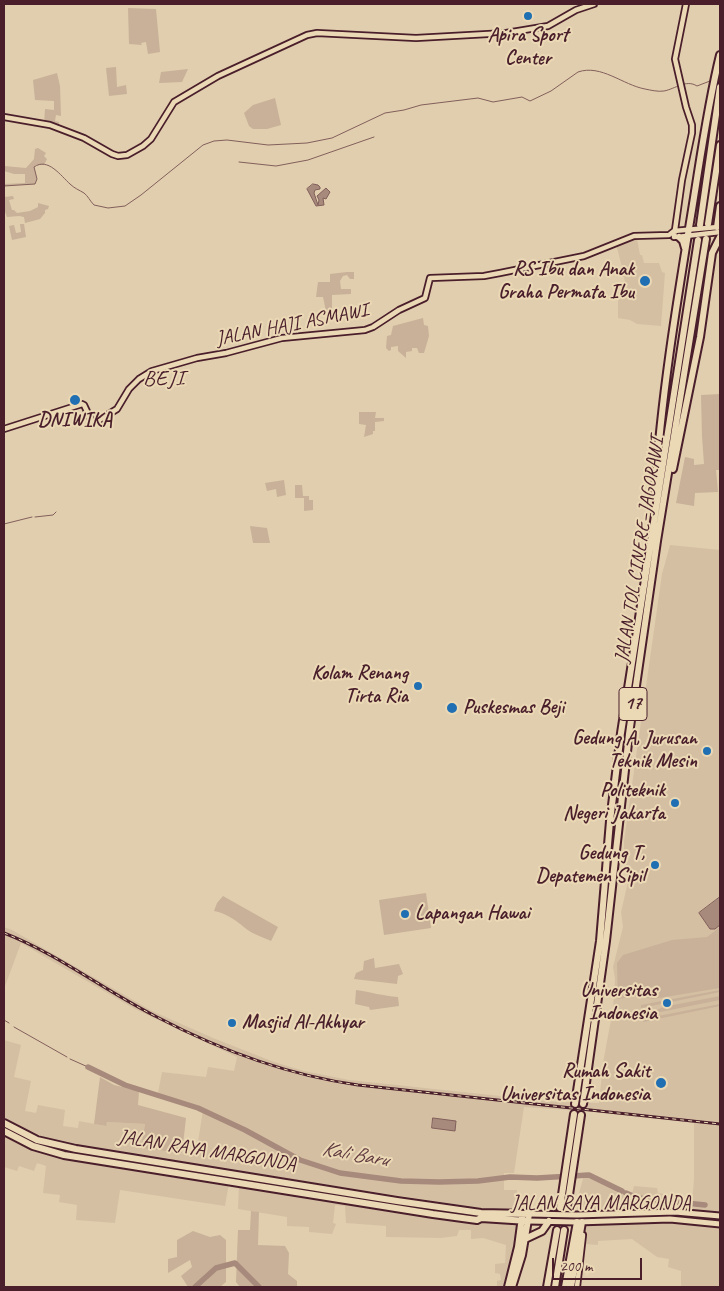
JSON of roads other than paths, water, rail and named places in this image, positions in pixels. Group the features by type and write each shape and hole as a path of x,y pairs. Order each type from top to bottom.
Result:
{"highway":[{"path":"654,541 658,448 685,252 720,55"},
{"path":"700,226 720,87"},
{"path":"708,224 720,145"},
{"path":"719,228 720,206"},
{"path":"674,235 683,241 685,252"},
{"path":"654,541 698,346 712,253 720,237"},
{"name":"JALAN TOL CINERE–JAGORAWI","path":"654,541 706,239"},
{"name":"JALAN TOL CINERE–JAGORAWI","path":"579,1104 606,941 629,734 654,541 698,240"},
{"path":"564,1208 577,1115"},
{"name":"JALAN RAYA MARGONDA","path":"4,1122 8,1129 35,1144 64,1153 476,1215 481,1218 525,1217"},
{"name":"JALAN RAYA MARGONDA","path":"8,1129 51,1144 247,1175 397,1203 525,1217"},
{"path":"512,1287 525,1240 525,1217"},
{"path":"508,1287 525,1217"},
{"path":"525,1240 542,1231 550,1221"},
{"path":"564,1287 581,1222"},
{"path":"571,1287 581,1222"},
{"path":"546,1287 553,1251 560,1230 554,1287"}],"main road":[{"name":"JALAN RAYA MARGONDA","path":"525,1217 675,1212 720,1216"},
{"path":"699,1214 699,1221"},
{"name":"JALAN RAYA MARGONDA","path":"525,1217 550,1221 581,1222 667,1219 720,1224"}],"street":[{"path":"4,117 50,125 84,138 112,154 123,156 133,152 151,139 174,102 218,76 311,34 431,38 506,33 548,26 576,10 594,4"},
{"path":"686,4 675,63 692,126 692,133 682,180 674,235 719,228"},
{"name":"JALAN HAJI ASMAWI","path":"4,429 84,404 90,421 94,422 117,409 132,386 145,374 156,369 282,338 355,332 370,328 394,313 425,298 430,278 492,275 572,259 634,236 674,235"},
{"path":"577,1287 581,1222"}],"waterway":[{"path":"4,186 35,184 37,179 34,167 44,164 54,169 84,193 94,205 108,208 125,206 203,145 214,141 227,140 268,145 307,143 332,138 385,113 421,105 478,98 493,102 522,97 530,101 551,91 578,72 587,70 604,73 637,87 657,91 664,91 685,84 697,86 710,81"},
{"path":"239,162 276,166 308,160 374,137"},
{"path":"35,517 53,515 56,512"},
{"path":"4,524 32,517"},
{"name":"Kali Baru","path":"4,1020 9,1023"},
{"name":"Kali Baru","path":"14,1027 67,1057"},
{"name":"Kali Baru","path":"70,1059 88,1067"},
{"name":"Kali Baru","path":"88,1067 125,1085 198,1108 245,1130 300,1160 340,1173 401,1181 439,1182 478,1181 510,1177 537,1178 589,1175 622,1191"},
{"name":"Kali Baru","path":"626,1193 638,1198 705,1205"},
{"path":"195,1287 216,1268 235,1263 259,1287"}],"railway":[{"path":"4,933 43,951 138,1007 181,1029 255,1060 306,1075 358,1085 720,1124"}],"place":[{"name":"Apira Sport Center","path":"528,16"},
{"name":"RS Ibu dan Anak Graha Permata Ibu","path":"645,281"},
{"name":"DNIWIKA","path":"75,400"},
{"name":"Kolam Renang Tirta Ria","path":"418,686"},
{"name":"Puskesmas Beji","path":"452,708"},
{"name":"Gedung A, Jurusan Teknik Mesin","path":"707,751"},
{"name":"Politeknik Negeri Jakarta","path":"675,803"},
{"name":"Gedung T, Depatemen Sipil","path":"655,865"},
{"name":"Lapangan Hawai","path":"405,914"},
{"name":"Universitas Indonesia","path":"667,1003"},
{"name":"Masjid Al-Akhyar","path":"232,1023"},
{"name":"Rumah Sakit Universitas Indonesia","path":"661,1083"}],"district":[{"name":"BEJI","path":"164,379"}]}
